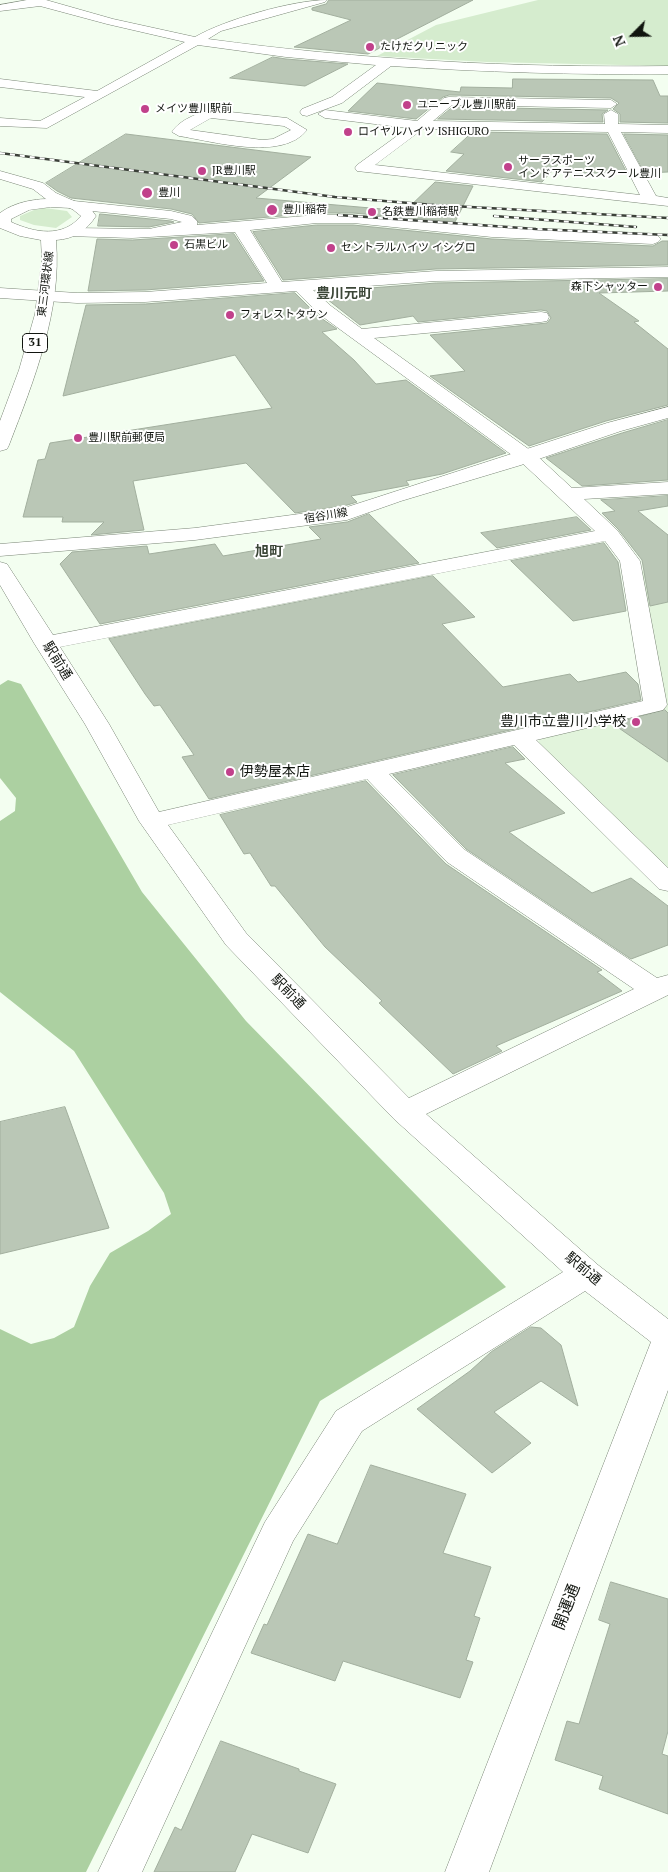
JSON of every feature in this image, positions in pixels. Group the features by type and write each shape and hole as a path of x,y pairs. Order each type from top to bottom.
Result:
{"street":[{"path":"0,122 42,125 217,29 322,0"},
{"path":"0,8 38,1 111,22 198,41 286,53 388,63 472,68 668,70"},
{"path":"264,2 289,8"},
{"path":"264,119 294,117 337,100 388,63"},
{"path":"610,70 612,128 637,172 650,200"},
{"path":"0,83 99,95"},
{"path":"611,95 449,101 362,168 668,202"},
{"path":"300,130 287,122 211,114 202,116 179,132 262,144 275,144 283,141 325,114 336,106 337,100"},
{"path":"325,114 420,125 668,129"},
{"path":"0,175 38,186 51,196 82,208 89,216 72,233"},
{"path":"33,204 51,196"},
{"name":"東三河環状線","path":"196,227 187,219 171,215 52,203 33,204 1,213 4,224 15,230 48,236 72,233 115,234 166,231 196,227 240,227 318,219 353,219 492,232 653,238"},
{"path":"240,227 278,288"},
{"path":"492,232 513,274"},
{"name":"東三河環状線","path":"0,446 4,424 42,320 51,249 48,236"},
{"path":"0,293 46,296 145,297 436,276 668,272"},
{"path":"152,821 655,705 630,561 610,534 528,456 325,310 301,287"},
{"path":"358,334 542,317"},
{"name":"宿谷川線","path":"0,550 195,534 347,514 614,427 668,412"},
{"path":"569,494 668,488"},
{"path":"45,643 610,534"},
{"name":"駅前通","path":"0,568 97,724 152,821 236,939 405,1112 586,1274 668,1337"},
{"path":"520,737 668,882"},
{"path":"372,770 456,856 661,987"},
{"path":"405,1112 661,987"},
{"path":"120,1872 278,1533 349,1422 586,1274"},
{"name":"開運通","path":"467,1872 668,1343"}],"shaded area":[{"path":"538,0 668,0 668,66 487,62 377,56 436,25"},
{"path":"45,208 67,211 72,217 56,228 34,225 20,220 20,216"},
{"name":"豊川市立豊川小学校","path":"663,567 668,572 668,874 536,744 542,737 664,708 641,572"}],"green space":[{"path":"8,680 21,684 142,892 246,1021 506,1287 320,1401 86,1872 0,1872 0,1329 31,1344 54,1338 74,1327 90,1286 110,1253 148,1231 171,1214 164,1193 74,1051 0,992 0,821 15,811 16,798 0,778 0,685"}],"building":[{"path":"329,0 473,0 368,54 294,47 351,20 312,10 312,8 326,4"},
{"path":"273,57 348,64 305,86 230,78"},
{"path":"513,79 653,80 660,96 668,96 668,123 620,122 620,114 613,109 619,103 611,98 449,95 443,97 416,119 348,111 377,83 460,92 461,87 512,88"},
{"path":"453,107 608,110 602,114 603,122 438,119"},
{"path":"473,132 607,134 627,173 569,173 563,159 542,182 446,171 464,154 451,152"},
{"path":"126,134 311,157 256,198 405,211 435,182 473,186 455,222 353,213 317,213 199,223 192,214 171,209 71,198 46,183"},
{"path":"624,134 668,135 668,172 645,173"},
{"path":"100,214 174,222 149,227 98,226"},
{"path":"317,225 353,225 492,239 653,246 662,241 668,241 668,265 436,269 283,280 253,232"},
{"path":"234,234 264,281 145,290 88,291 97,239 132,240"},
{"path":"668,279 668,291 599,293 639,321 634,322 668,349 668,405 606,421 529,446 430,376 465,371 430,335 547,323 551,318 547,311 541,310 418,322 413,316 360,325 318,292 436,283"},
{"path":"295,293 318,316 337,329 322,332 354,360 376,384 406,380 506,453 442,474 406,481 409,485 351,496 357,502 344,506 295,513 246,463 133,481 144,530 91,535 104,522 62,522 63,517 23,517 38,460 45,459 50,443 272,408 235,355 63,396 86,305 145,304"},
{"path":"668,420 668,480 582,486 546,458 622,433"},
{"path":"668,496 668,506 638,511 668,535 668,602 650,606 642,560 618,529 602,513 615,511 601,500"},
{"path":"369,514 419,563 100,624 60,564 72,552 147,546 149,554 215,544 223,556 321,539 309,527 347,522"},
{"path":"577,517 591,530 497,548 481,533"},
{"path":"604,543 618,562 626,611 573,621 511,561"},
{"path":"433,576 475,617 442,624 503,687 570,674 578,682 626,672 638,684 641,700 209,799 182,757 194,755 160,705 154,706 145,694 109,639"},
{"path":"665,710 668,713 668,762 613,724"},
{"path":"513,747 525,759 505,763 565,813 509,832 592,893 631,878 668,906 668,945 631,959 466,849 393,775"},
{"path":"366,781 446,864 602,970 597,972 622,991 496,1046 502,1051 453,1074 379,1003 382,1001 325,947 275,886 271,886 250,853 244,854 220,815"},
{"path":"65,1107 109,1228 0,1254 0,1122"},
{"path":"531,1327 541,1328 561,1345 578,1406 541,1381 494,1412 531,1443 492,1473 417,1409 470,1371 491,1352"},
{"path":"371,1465 466,1494 443,1553 491,1567 474,1616 480,1618 466,1660 473,1662 460,1698 343,1661 335,1681 251,1653 264,1624 267,1625 308,1534 337,1544"},
{"path":"611,1582 668,1599 668,1731 662,1754 668,1756 668,1814 599,1789 603,1776 555,1760 567,1721 579,1724 610,1624 599,1620"},
{"path":"221,1741 336,1784 308,1853 252,1834 235,1872 154,1872 175,1827 181,1830"}],"railway":[{"path":"0,153 335,197 434,205 668,218"},
{"path":"338,215 536,229 668,235"},
{"path":"494,216 636,227"}],"place":[{"name":"たけだクリニック","path":"370,47"},
{"name":"ユニーブル豊川駅前","path":"407,105"},
{"name":"メイツ豊川駅前","path":"145,109"},
{"name":"ロイヤルハイツ ISHIGURO","path":"348,132"},
{"name":"サーラスポーツ インドアテニススクール豊川","path":"508,167"},
{"name":"JR豊川駅","path":"202,171"},
{"name":"豊川","path":"147,193"},
{"name":"豊川稲荷","path":"272,210"},
{"name":"名鉄豊川稲荷駅","path":"372,212"},
{"name":"石黒ビル","path":"174,245"},
{"name":"セントラルハイツ イシグロ","path":"331,248"},
{"name":"森下シャッター","path":"658,287"},
{"name":"フォレストタウン","path":"230,315"},
{"name":"豊川駅前郵便局","path":"78,438"},
{"name":"豊川市立豊川小学校","path":"636,722"},
{"name":"伊勢屋本店","path":"230,772"}],"district":[{"name":"豊川元町","path":"344,294"},
{"name":"旭町","path":"269,552"}]}
